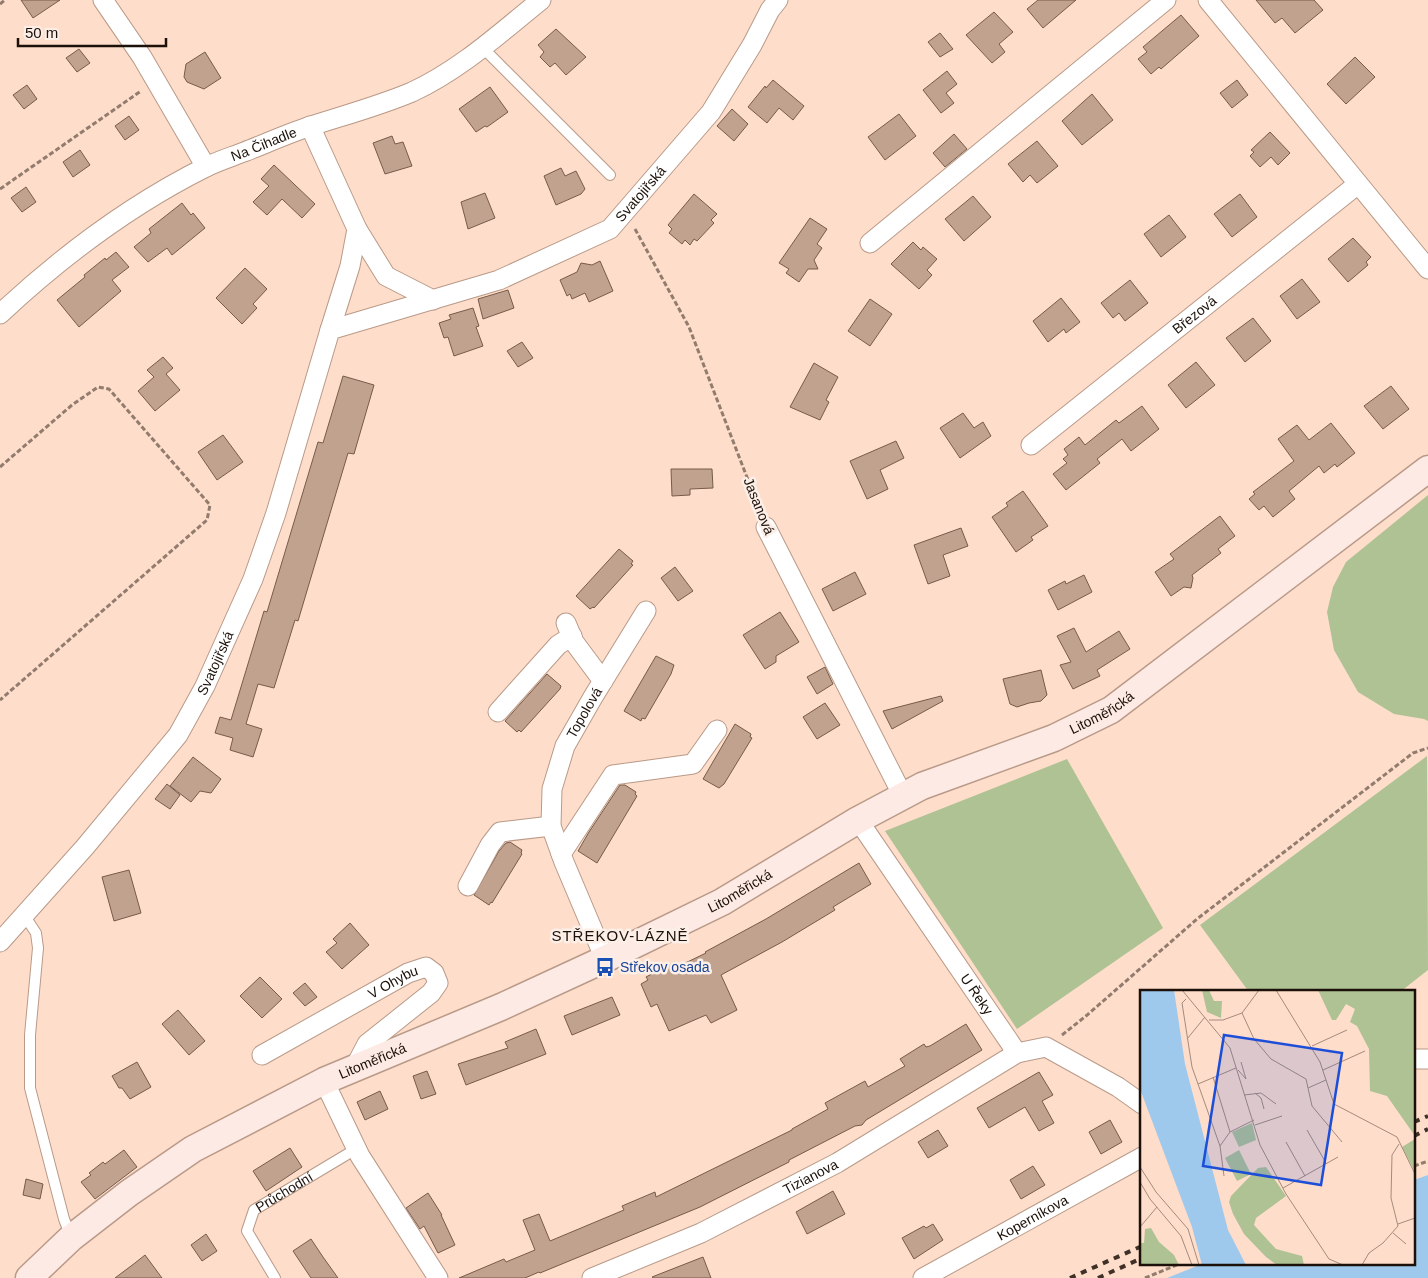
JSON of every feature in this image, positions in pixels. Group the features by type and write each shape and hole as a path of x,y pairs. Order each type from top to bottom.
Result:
{"main road":[{"name":"Litoměřická","path":"29,1278 71,1238 129,1193 193,1149 324,1081 501,1006 605,959 722,902 858,820 922,786 1054,738 1111,710 1428,469"}],"street":[{"path":"103,0 142,57 206,167"},
{"name":"Na Čihadle","path":"0,314 28,288 124,215 206,167 310,126 358,112 412,91 456,67 541,0"},
{"name":"Svatojiřská","path":"330,330 499,280 610,229 711,112 752,45 770,10 778,0"},
{"path":"870,243 1166,0"},
{"path":"1208,0 1428,269"},
{"path":"310,126 357,229 386,276 434,300"},
{"name":"Březová","path":"1031,445 1358,184"},
{"name":"Svatojiřská","path":"0,942 85,847 178,735 205,686 253,579 276,513 350,266 357,229"},
{"name":"Jasanová","path":"766,527 902,796"},
{"name":"Topolová","path":"605,959 561,854 552,826 552,788 566,746 646,611"},
{"path":"498,712 558,645 569,629 574,642 603,681"},
{"path":"561,854 612,775 693,764 717,730"},
{"name":"U Řeky","path":"858,820 1017,1053"},
{"path":"468,886 490,845 500,832 552,826"},
{"name":"V Ohybu","path":"262,1055 408,973 426,967 434,973 438,983 431,993 367,1044 354,1069"},
{"path":"1017,1053 1046,1047 1118,1087 1140,1103"},
{"name":"Tizianova","path":"592,1278 702,1234 828,1167 1017,1053"},
{"path":"324,1081 356,1148 438,1278"},
{"name":"Koperníkova","path":"923,1278 1140,1158"}],"lane":[{"path":"482,47 610,175"},
{"path":"24,915 36,933 38,948 31,1027 30,1088 59,1200 71,1238"},
{"name":"Průchodní","path":"275,1278 247,1231 254,1210 356,1148"}],"path":[{"path":"0,4 5,0"},
{"path":"0,189 156,81"},
{"name":"Jasanová","path":"625,211 689,327 766,527"},
{"path":"0,467 72,405 98,387 109,388 210,505 207,520 0,700"},
{"path":"1046,1047 1086,1016 1205,914 1413,753 1428,748"},
{"path":"1416,1165 1428,1160"},
{"path":"1145,1278 1174,1266"}],"green space":[{"path":"1428,495 1428,721 1394,714 1358,692 1334,650 1327,612 1333,587 1346,562"},
{"path":"1427,756 1428,970 1403,990 1248,990 1200,925"},
{"path":"1067,759 1163,928 1017,1029 885,831"}],"water":[{"path":"1428,1175 1428,1278 1167,1278 1197,1266 1416,1266 1416,1179"}],"building":[{"path":"21,0 60,0 33,18"},
{"path":"1038,0 1076,0 1043,28 1027,9"},
{"path":"1256,0 1314,0 1323,10 1295,33 1282,18 1275,23"},
{"path":"994,12 1013,32 999,44 1005,52 992,63 966,35"},
{"path":"1181,15 1199,36 1161,69 1159,67 1151,74 1138,59 1147,52 1143,47"},
{"path":"556,29 586,57 566,75 555,63 550,67 540,57 544,52 538,45"},
{"path":"940,33 953,49 940,57 928,42"},
{"path":"79,49 90,63 77,72 66,58"},
{"path":"205,52 221,78 204,89 187,82 184,77 186,64"},
{"path":"1355,57 1375,77 1346,104 1327,84"},
{"path":"947,71 957,84 946,93 954,103 941,113 923,90"},
{"path":"773,80 804,106 793,120 779,108 767,123 748,107 765,86 766,88"},
{"path":"1237,80 1248,95 1232,108 1220,93"},
{"path":"27,85 37,99 24,109 13,95"},
{"path":"490,87 508,112 487,127 485,126 476,132 459,109"},
{"path":"1092,94 1113,120 1082,145 1062,121"},
{"path":"732,109 748,124 734,141 717,126"},
{"path":"899,114 916,136 885,160 868,137"},
{"path":"129,116 139,130 125,140 115,126"},
{"path":"1270,132 1290,153 1278,165 1271,157 1260,167 1250,156 1254,152 1251,150"},
{"path":"954,134 967,149 945,167 933,153"},
{"path":"392,136 395,144 403,142 412,166 385,174 373,143"},
{"path":"1037,141 1058,166 1037,183 1030,175 1023,182 1008,164"},
{"path":"80,150 90,165 73,177 63,162"},
{"path":"274,165 315,204 302,218 282,199 267,215 253,202 269,186 261,179"},
{"path":"561,168 565,176 576,171 585,189 581,194 556,205 544,176"},
{"path":"26,187 36,202 22,212 11,198"},
{"path":"485,193 495,218 468,229 461,202"},
{"path":"694,194 717,214 711,220 714,223 697,241 694,239 690,245 685,240 682,244 669,233 672,229 668,225"},
{"path":"1240,194 1257,217 1232,237 1214,214"},
{"path":"973,196 991,217 964,241 945,219"},
{"path":"182,203 191,215 193,213 205,228 172,255 167,248 148,262 134,247 151,233 149,229"},
{"path":"1169,215 1186,237 1161,257 1144,234"},
{"path":"810,218 827,229 817,244 822,248 814,260 818,269 808,269 799,282 786,273 789,269 779,263"},
{"path":"1353,238 1371,257 1366,262 1368,265 1348,282 1328,259"},
{"path":"913,242 921,250 923,247 937,259 927,270 932,275 919,289 891,264"},
{"path":"116,252 129,267 112,280 121,291 79,327 57,300 85,277 84,275 105,258 106,260"},
{"path":"600,261 613,291 589,302 585,293 572,299 570,294 567,296 560,280 577,272 581,263 592,265"},
{"path":"245,268 267,289 253,304 257,308 242,324 216,298"},
{"path":"1302,279 1320,302 1297,319 1280,296"},
{"path":"1130,280 1148,303 1125,321 1119,313 1113,318 1101,303"},
{"path":"508,290 514,308 483,319 478,299"},
{"path":"1061,298 1080,322 1066,333 1064,329 1048,342 1033,321"},
{"path":"870,299 892,314 870,346 848,331"},
{"path":"473,308 479,326 476,327 483,346 454,356 448,337 444,338 439,323 451,319 449,315"},
{"path":"1253,318 1271,341 1245,362 1226,338"},
{"path":"522,342 533,358 518,367 507,351"},
{"path":"163,357 173,368 166,374 180,390 155,411 138,391 154,377 147,370"},
{"path":"1196,362 1215,385 1186,408 1168,385"},
{"path":"814,363 838,377 826,400 829,402 820,420 790,407"},
{"path":"343,376 374,385 354,454 348,453 298,621 295,620 274,688 258,684 246,724 262,729 253,757 230,750 233,738 215,733 220,717 231,720 264,611 267,612 318,442 323,443"},
{"path":"1391,386 1409,409 1383,429 1364,406"},
{"path":"1142,406 1159,429 1131,451 1122,439 1097,459 1100,463 1066,490 1053,474 1067,463 1063,459 1068,455 1064,449 1079,437 1085,445 1116,420 1119,423"},
{"path":"963,413 974,428 983,422 991,436 960,458 940,428"},
{"path":"1331,423 1355,453 1337,467 1335,464 1324,473 1319,466 1289,491 1295,499 1273,517 1264,506 1259,510 1249,499 1255,494 1253,492 1294,461 1278,439 1297,425 1309,440"},
{"path":"223,435 243,462 217,480 198,452"},
{"path":"896,441 904,458 880,470 888,489 867,499 850,461"},
{"path":"671,469 712,469 713,488 690,489 690,495 672,496"},
{"path":"1023,491 1048,526 1031,537 1033,540 1016,552 992,517 1008,506 1006,503"},
{"path":"1220,516 1235,536 1218,549 1221,553 1192,575 1191,588 1184,587 1171,596 1155,572 1174,559 1170,554"},
{"path":"961,528 968,546 943,555 950,576 928,584 914,545"},
{"path":"619,549 633,561 631,564 633,565 594,608 590,609 576,596"},
{"path":"675,567 693,591 678,601 661,578"},
{"path":"855,572 866,594 833,611 822,589"},
{"path":"1084,575 1092,592 1058,610 1048,590 1065,581 1066,584"},
{"path":"780,612 799,642 776,656 776,662 765,669 743,635"},
{"path":"1074,628 1086,652 1119,631 1130,649 1097,670 1100,676 1073,689 1060,665 1071,662 1057,636"},
{"path":"656,656 674,665 671,674 645,719 642,718 641,721 624,711"},
{"path":"825,667 833,684 817,694 807,677"},
{"path":"1041,670 1047,695 1041,701 1017,707 1010,704 1003,679"},
{"path":"547,674 561,686 560,689 521,732 519,730 517,732 505,721"},
{"path":"941,696 943,701 892,729 883,711"},
{"path":"825,703 840,725 817,739 803,717"},
{"path":"735,724 751,734 750,737 752,738 724,784 719,788 703,779"},
{"path":"193,757 221,779 211,793 200,791 191,802 170,786"},
{"path":"167,784 180,795 170,809 155,799"},
{"path":"620,785 625,785 636,792 637,796 597,863 578,851"},
{"path":"510,842 522,850 522,854 489,905 474,895 499,851 506,843"},
{"path":"859,863 871,884 833,907 835,910 782,942 721,975 737,1010 711,1023 706,1015 669,1031 657,1004 651,1007 641,984 648,980 646,977 675,962 677,967 706,953"},
{"path":"129,870 141,913 114,921 102,877"},
{"path":"350,923 369,945 342,969 326,952 337,943 333,939"},
{"path":"260,977 282,999 262,1018 240,996"},
{"path":"305,983 317,997 305,1006 293,993"},
{"path":"612,997 620,1015 572,1035 564,1016"},
{"path":"178,1010 205,1041 189,1055 162,1024"},
{"path":"966,1024 982,1050 866,1120 862,1125 855,1126 700,1207 525,1278 459,1278 504,1259 506,1262 535,1250 523,1220 539,1214 550,1241 624,1210 622,1206 655,1192 656,1197 792,1130 828,1109 825,1103 865,1081 868,1087 905,1066 900,1059 924,1044 926,1047 930,1046"},
{"path":"536,1029 546,1054 466,1085 458,1064 508,1048 505,1042"},
{"path":"137,1062 151,1087 130,1099 122,1088 119,1088 112,1076"},
{"path":"427,1071 436,1094 421,1099 413,1076"},
{"path":"1039,1072 1053,1095 1042,1101 1054,1123 1039,1131 1025,1107 989,1128 977,1108"},
{"path":"380,1091 388,1109 365,1120 357,1102"},
{"path":"1110,1120 1122,1142 1101,1154 1089,1132"},
{"path":"938,1130 948,1146 928,1158 918,1142"},
{"path":"290,1148 302,1167 266,1191 253,1171"},
{"path":"124,1150 137,1167 95,1199 81,1182 91,1175 89,1173 103,1162 105,1164"},
{"path":"1033,1166 1045,1185 1021,1199 1010,1180"},
{"path":"26,1179 43,1184 40,1199 23,1195"},
{"path":"833,1191 845,1214 807,1234 796,1212"},
{"path":"428,1193 442,1215 455,1245 438,1253 424,1226 420,1229 406,1208"},
{"path":"933,1224 943,1240 914,1259 902,1238 924,1226 926,1228"},
{"path":"206,1234 217,1251 202,1261 191,1245"},
{"path":"311,1239 338,1278 311,1278 293,1251"},
{"path":"145,1255 162,1278 115,1278 135,1263"},
{"path":"703,1257 711,1278 652,1277"}],"railway":[{"path":"1416,1121 1428,1116"},
{"path":"1416,1135 1428,1129"},
{"path":"1070,1278 1140,1247"},
{"path":"1098,1278 1140,1259"}],"place":[{"name":"Střekov osada","path":"605,967"}],"district":[{"name":"STŘEKOV-LÁZNĚ","path":"620,935"}]}
